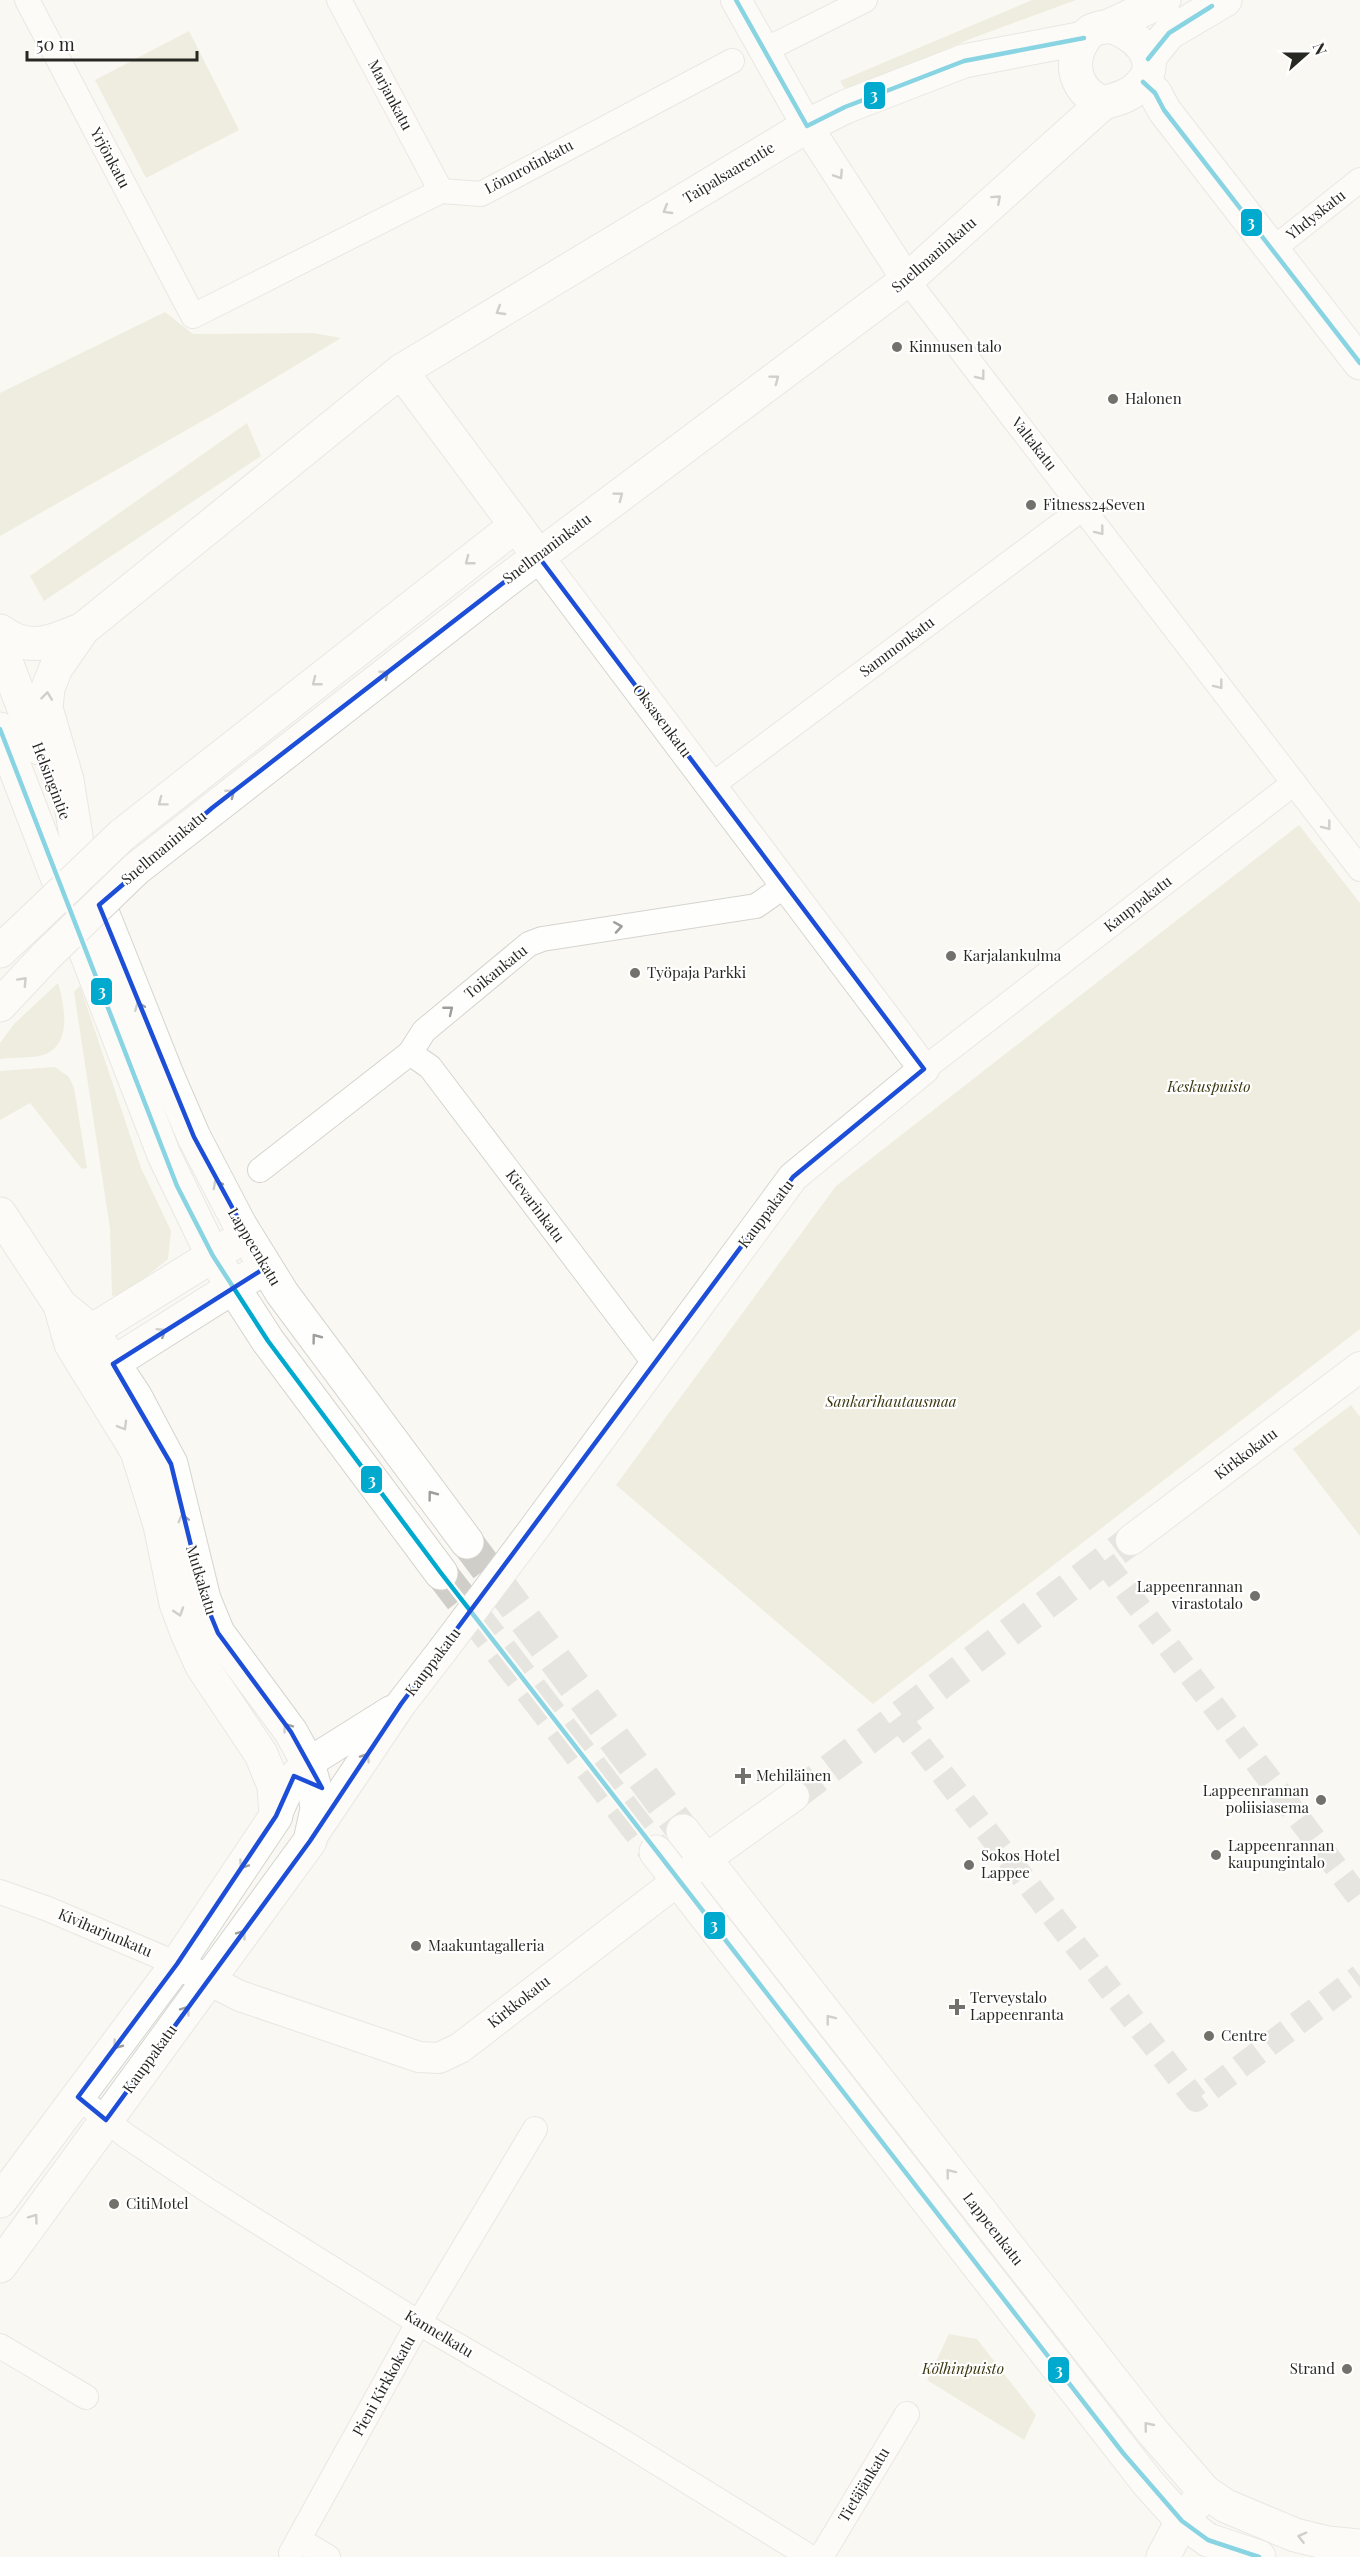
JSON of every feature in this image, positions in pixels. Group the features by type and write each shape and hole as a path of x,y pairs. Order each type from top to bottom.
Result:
{"main road":[{"name":"Taipalsaarentie","path":"83,629 401,371 807,126 845,107 964,61 1097,32 1164,0"},
{"path":"1129,85 1143,48 1131,34 1097,32 1074,66 1083,90 1093,99 1129,85 1168,33 1225,0"},
{"path":"1129,85 1155,93 1164,110 1360,363"},
{"name":"Snellmaninkatu","path":"0,1005 46,956 136,868 538,556 907,280 1129,85"},
{"name":"Oksasenkatu","path":"401,371 538,556"},
{"path":"0,951 122,835 515,526"},
{"path":"0,631 18,643 28,644 44,643 83,629"},
{"path":"79,855 67,780 46,708 48,688 56,668 83,629"},
{"name":"Helsingintie","path":"0,646 103,916"},
{"name":"Helsingintie","path":"0,729 164,1155 213,1256"},
{"name":"Lappeenkatu","path":"103,916 194,1137 265,1268 467,1542"},
{"name":"Mutkakatu","path":"0,1214 103,1370 137,1451 160,1525 176,1603 187,1633 202,1666 261,1754 274,1786 276,1816"},
{"path":"81,1338 246,1235"},
{"path":"213,1256 268,1341 441,1573"},
{"path":"103,1370 265,1268"},
{"name":"Mutkakatu","path":"103,1370 135,1396 171,1464 204,1599 218,1633 291,1732 316,1778 317,1809 310,1841"},
{"name":"Kauppakatu","path":"0,2201 177,1964 276,1816"},
{"name":"Lappeenkatu","path":"683,1831 1138,2414 1205,2492 1226,2506 1295,2535 1328,2543 1360,2546"},
{"name":"Kauppakatu","path":"0,2266 310,1841"},
{"path":"656,1852 1123,2453 1204,2548 1259,2557"},
{"path":"1163,2557 1182,2521 1205,2492"},
{"path":"1204,2548 1205,2492"}],"street":[{"name":"Yrjönkatu","path":"27,0 193,316 441,191"},
{"name":"Marjankatu","path":"339,0 441,191"},
{"name":"Valtakatu","path":"736,0 807,126 907,280 1360,869"},
{"path":"765,51 865,0"},
{"name":"Lönnrotinkatu","path":"441,191 481,194 732,61"},
{"name":"Yhdyskatu","path":"1272,250 1360,180"},
{"name":"Sammonkatu","path":"711,786 1083,508"},
{"name":"Oksasenkatu","path":"538,556 924,1069"},
{"name":"Kauppakatu","path":"276,1816 401,1704 533,1530 793,1177 924,1069 1294,783"},
{"name":"Toikankatu","path":"260,1170 410,1053 424,1031 529,944 542,939 756,906 786,885"},
{"name":"Kievarinkatu","path":"410,1053 430,1067 655,1364"},
{"name":"Kirkkokatu","path":"1131,1540 1360,1367"},
{"name":"Kauppakatu","path":"316,1778 401,1704"},
{"name":"Mutkakatu","path":"261,1754 316,1778"},
{"name":"Kirkkokatu","path":"207,1981 240,1996 419,2057 439,2058 460,2048 706,1859 794,1796"},
{"name":"Kiviharjunkatu","path":"0,1892 48,1909 177,1964 207,1981"},
{"name":"Kannelkatu","path":"78,2097 125,2135 210,2192 419,2323 622,2441 810,2557"},
{"name":"Pieni Kirkkokatu","path":"328,2557 295,2547 419,2323 535,2129"},
{"path":"0,2346 86,2397"},
{"name":"Tietäjänkatu","path":"821,2557 907,2414"}],"highlighted area":[{"path":"538,556 924,1069 793,1177 401,1704 310,1841 106,2120 78,2097 177,1964 276,1816 294,1776 322,1788 291,1732 218,1633 204,1599 171,1464 113,1364 265,1268 194,1137 99,905 212,808"}],"green space":[{"path":"1032,0 1076,0 970,39 847,92 840,81"},
{"path":"189,31 239,130 146,178 95,80"},
{"path":"165,312 193,334 313,333 341,338 220,411 0,536 0,393"},
{"path":"247,423 261,456 44,601 30,576"},
{"path":"1299,825 1360,903 1360,1329 873,1704 616,1485 836,1186"},
{"path":"58,983 64,1021 61,1040 56,1047 48,1053 37,1056 0,1059 0,1043 14,1024"},
{"path":"80,986 141,1168 171,1231 168,1259 126,1293 112,1296 110,1228 74,992"},
{"path":"55,1067 69,1077 74,1088 87,1168 82,1169 30,1103 0,1120 0,1071"},
{"path":"1351,1405 1360,1417 1360,1536 1293,1449"},
{"name":"Kölhinpuisto","path":"949,2334 977,2339 1036,2415 1024,2440 927,2380"}],"tunnel":[{"path":"794,1796 1131,1540"},
{"path":"467,1542 683,1831"},
{"path":"1104,1561 1360,1899"},
{"path":"441,1573 656,1852"},
{"path":"898,1717 1196,2100 1360,1976"}],"transit line":[{"name":"3","path":"736,0 807,126 845,107 964,61 1084,38"},
{"name":"3","path":"1148,59 1169,33 1212,6"},
{"name":"3","path":"1143,82 1155,93 1164,110 1360,363"},
{"name":"3","path":"0,729 177,1186 213,1256 268,1341 441,1573 1123,2453 1182,2521 1208,2540 1259,2557"}],"place":[{"name":"Kinnusen talo","path":"897,347"},
{"name":"Halonen","path":"1113,399"},
{"name":"Fitness24Seven","path":"1031,505"},
{"name":"Karjalankulma","path":"951,956"},
{"name":"Työpaja Parkki","path":"635,973"},
{"name":"Lappeenrannan virastotalo","path":"1255,1596"},
{"name":"Mehiläinen","path":"743,1776"},
{"name":"Lappeenrannan poliisiasema","path":"1321,1800"},
{"name":"Lappeenrannan kaupungintalo","path":"1216,1855"},
{"name":"Sokos Hotel Lappee","path":"969,1865"},
{"name":"Maakuntagalleria","path":"416,1946"},
{"name":"Terveystalo Lappeenranta","path":"957,2007"},
{"name":"Centre","path":"1209,2036"},
{"name":"CitiMotel","path":"114,2204"},
{"name":"Strand","path":"1347,2369"}],"park label":[{"name":"Keskuspuisto","path":"1209,1087"},
{"name":"Sankarihautausmaa","path":"891,1402"}]}
